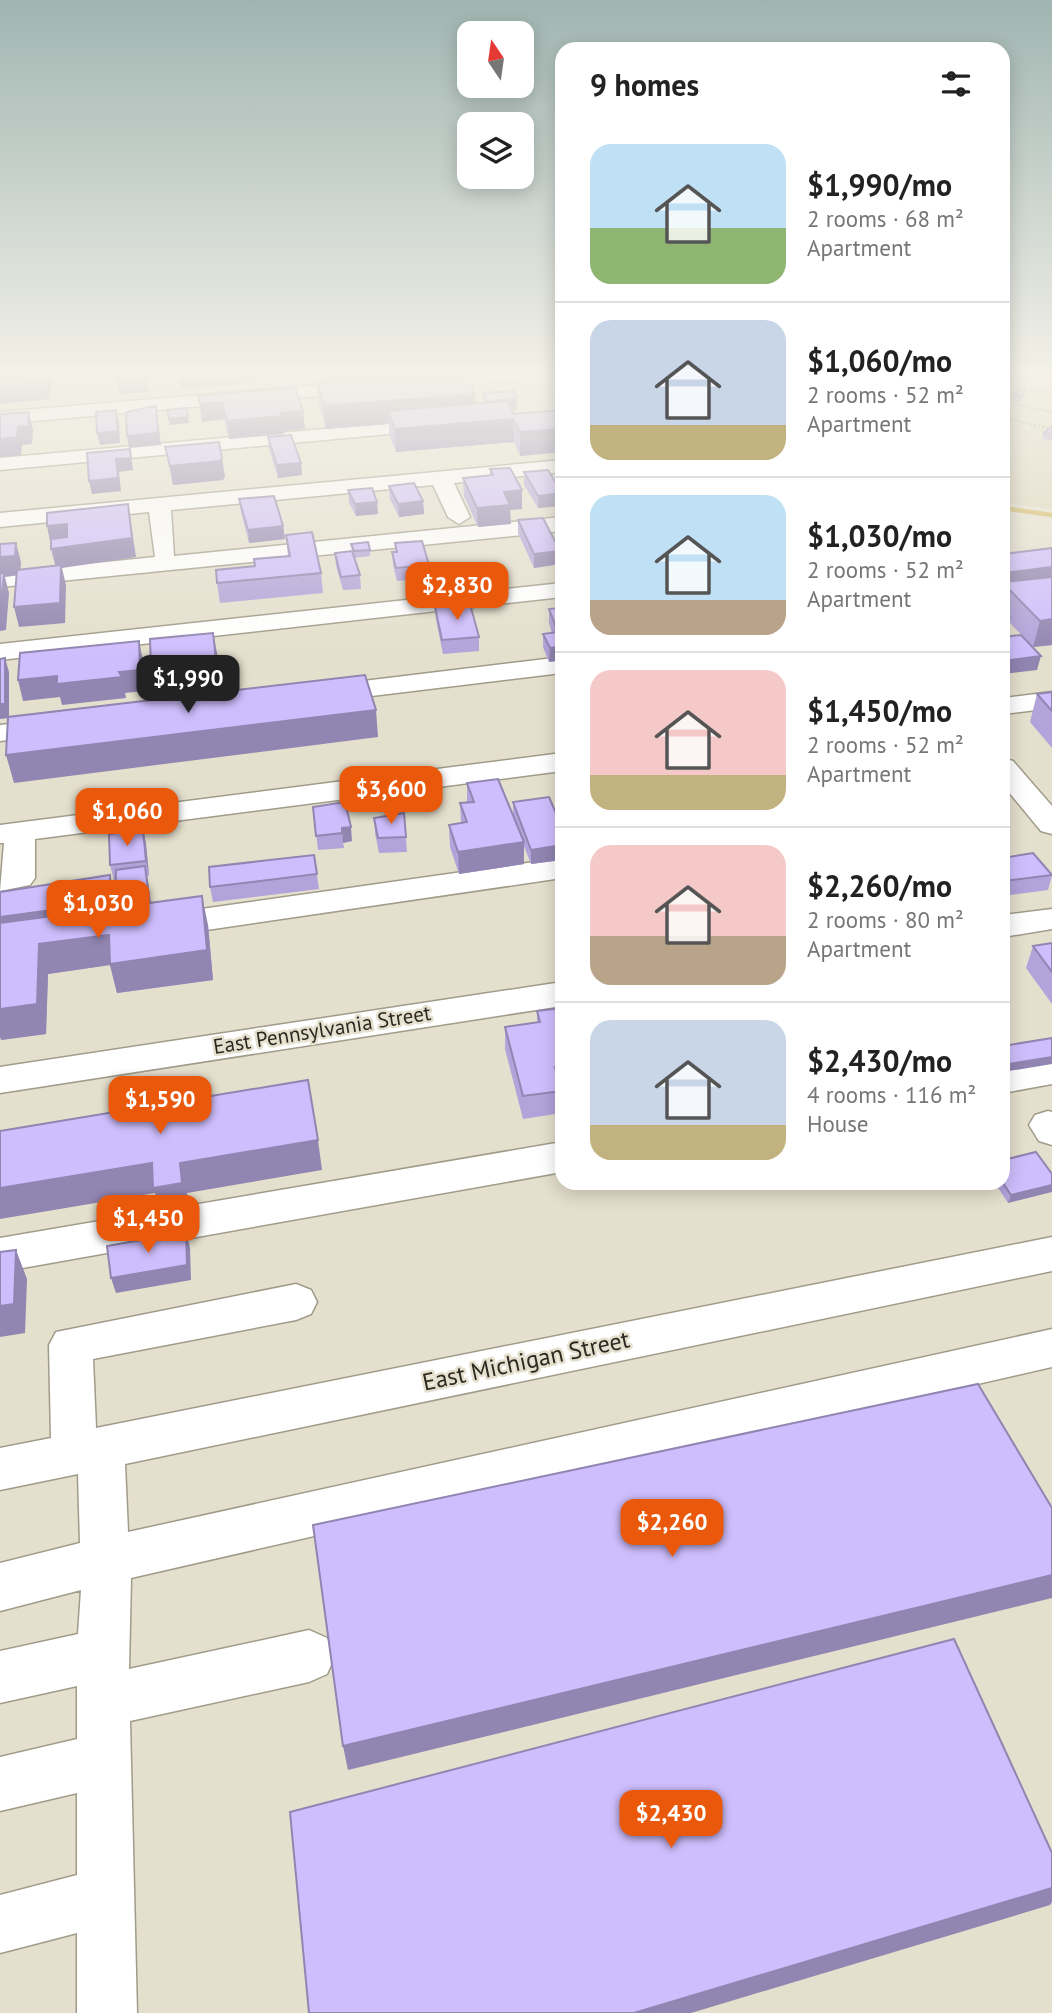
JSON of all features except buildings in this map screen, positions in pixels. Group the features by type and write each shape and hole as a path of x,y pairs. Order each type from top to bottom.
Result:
{"street":[{"path":"0,520 541,468"},
{"path":"441,478 459,517"},
{"path":"159,505 164,553"},
{"path":"0,580 555,525"},
{"path":"0,652 555,591"},
{"path":"301,697 555,666"},
{"path":"1010,705 1052,699"},
{"path":"0,733 82,723"},
{"path":"0,881 19,878 10,833 555,763"},
{"path":"1010,777 1029,802 1052,825"},
{"path":"123,931 555,870"},
{"path":"1010,925 1052,919"},
{"name":"East Pennsylvania Street","path":"0,1080 555,995"},
{"path":"1010,1079 1052,1071"},
{"path":"0,1255 555,1158"},
{"name":"East Michigan Street","path":"0,1469 1052,1254"},
{"path":"104,2012 103,1677 107,1559 71,1345 296,1302"},
{"path":"0,1587 107,1559 1052,1348"},
{"path":"0,1677 103,1677 309,1656"},
{"path":"0,1784 104,1760"},
{"path":"0,1924 105,1897"}],"shaded area":[{"path":"1010,468 1052,468 1052,509 1010,504"}],"waterway":[{"path":"1010,509 1052,515"}]}
